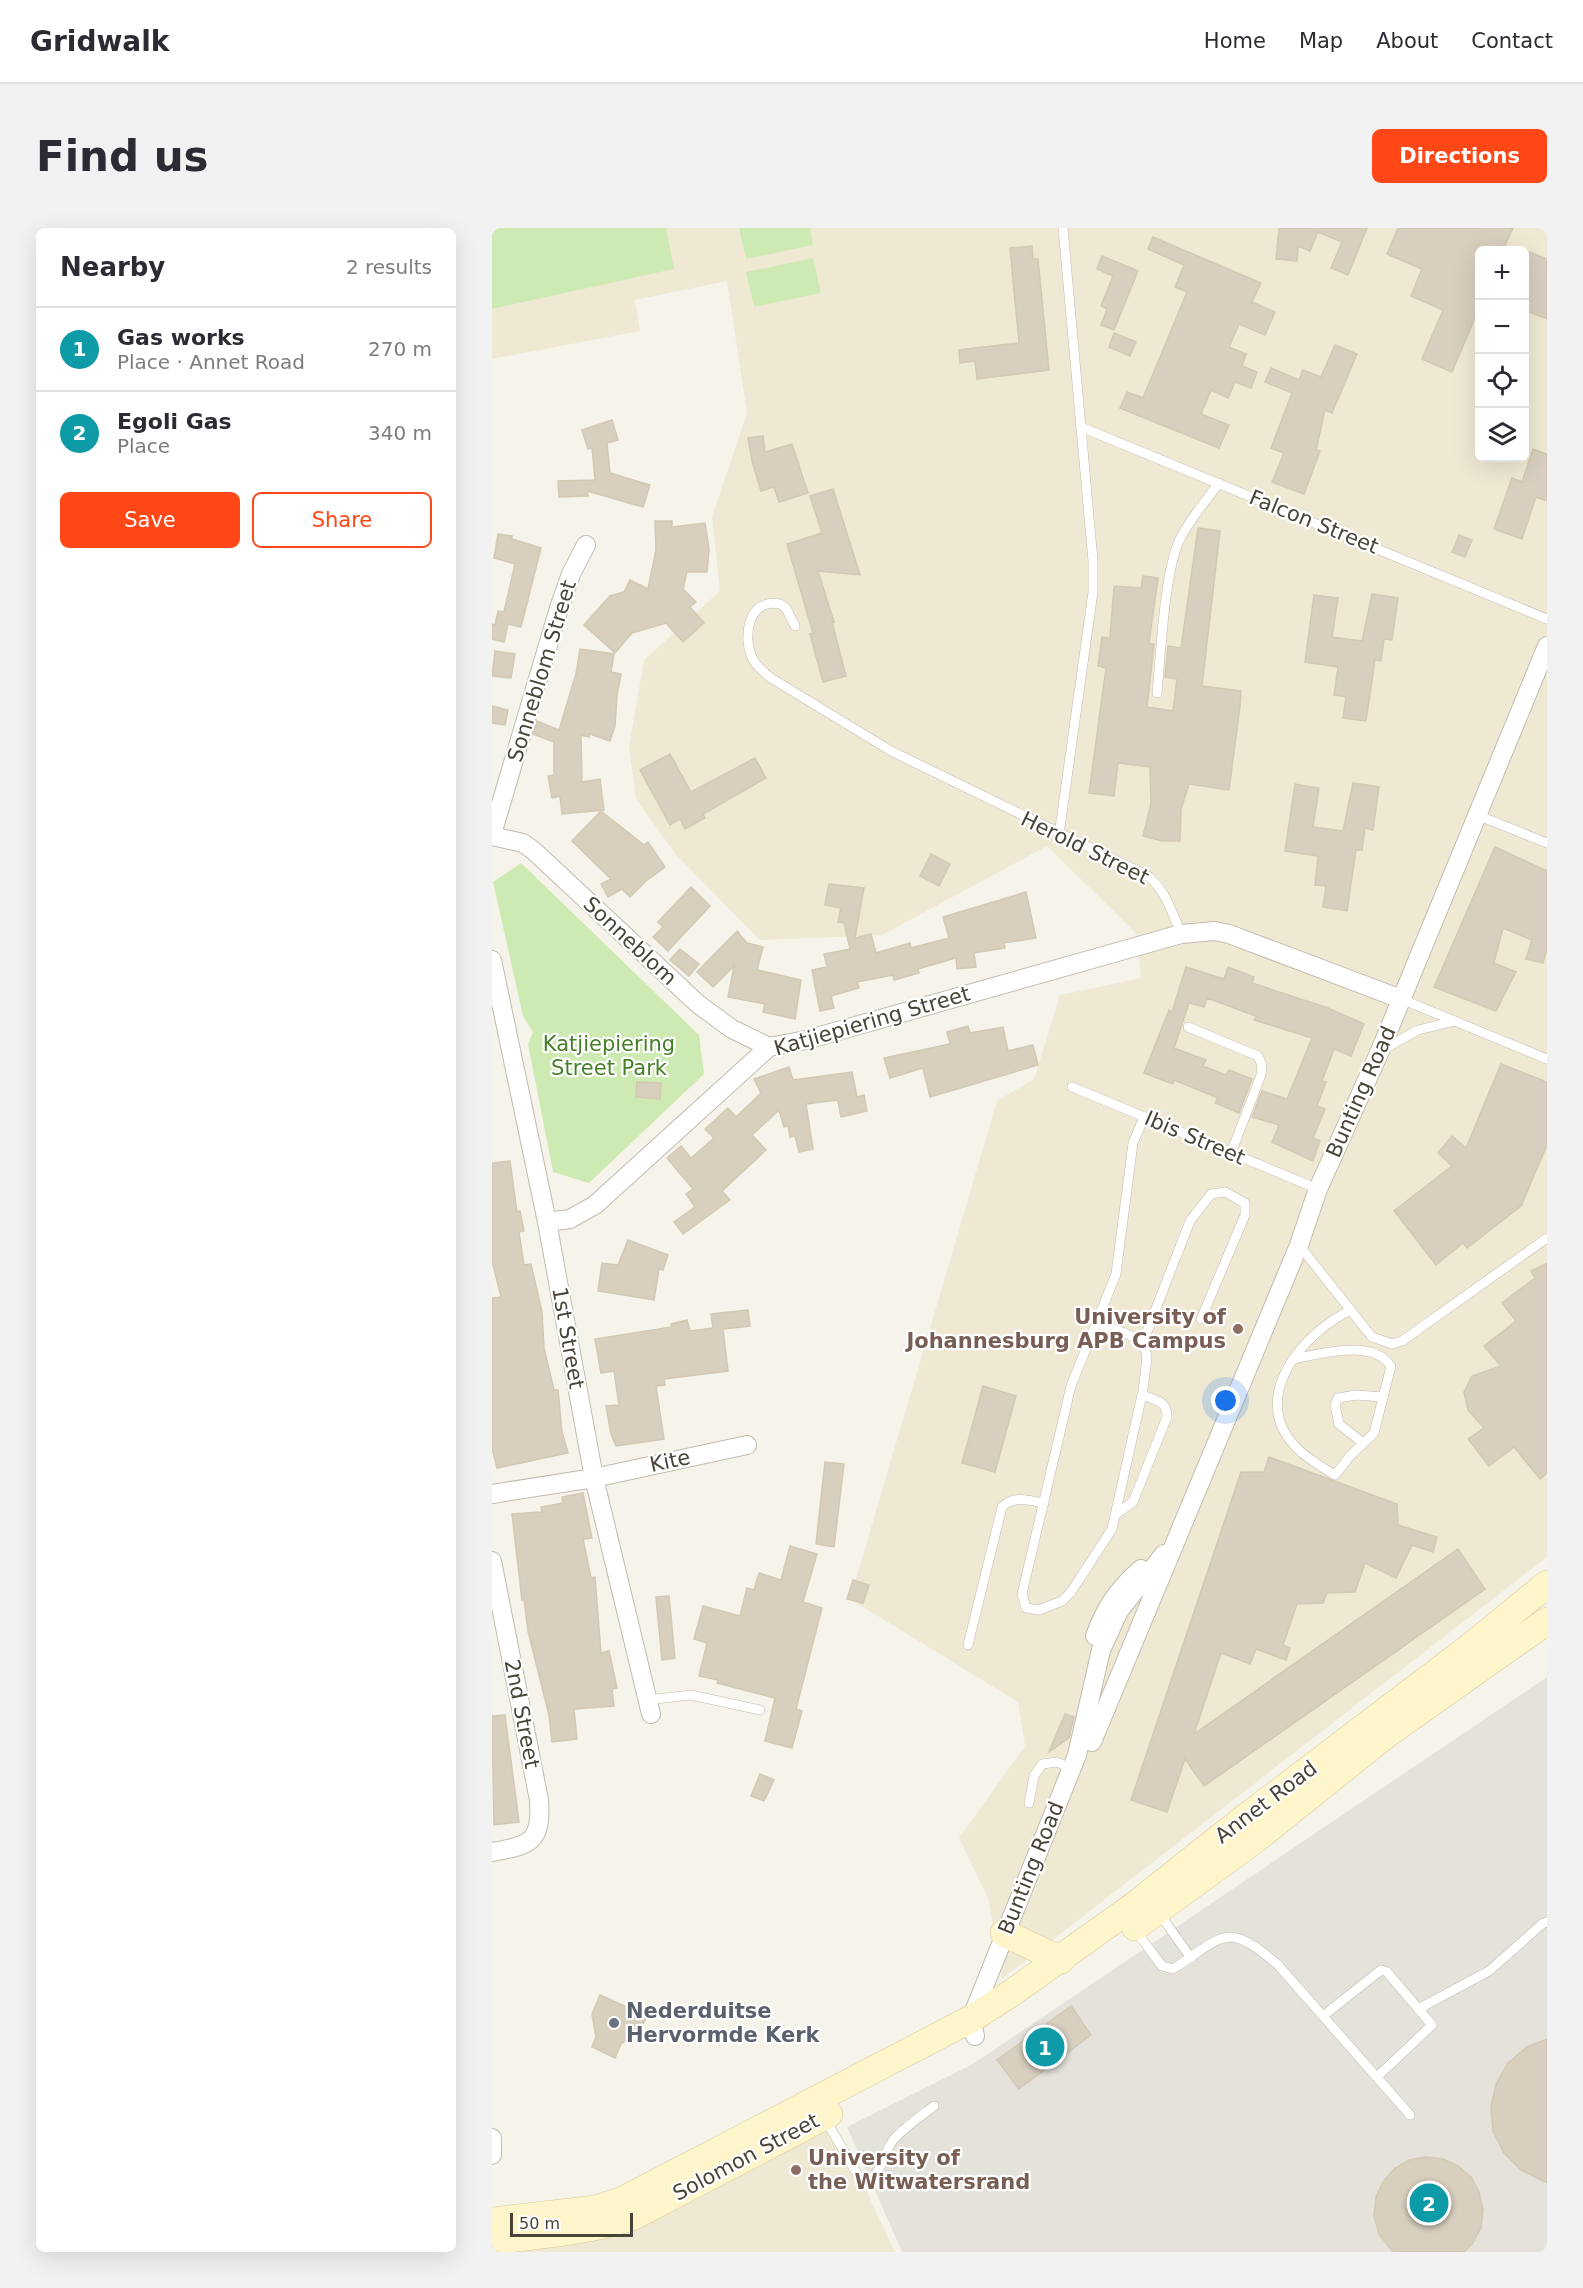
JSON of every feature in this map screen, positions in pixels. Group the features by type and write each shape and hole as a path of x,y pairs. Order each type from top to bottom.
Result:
{"main road":[{"name":"Annet Road","path":"978,2025 1142,1917 1547,1584"},
{"name":"Annet Road","path":"1249,1829 1547,1621"},
{"name":"Annet Road","path":"978,2025 1061,1960 1142,1917"},
{"path":"1009,1936 1061,1960"},
{"name":"Solomon Street","path":"492,2241 564,2232 634,2216 823,2116 978,2025"},
{"name":"Solomon Street","path":"492,2222 596,2209 623,2200 978,2025"}],"street":[{"name":"Sonneblom Street","path":"492,835 559,608 571,574 586,545"},
{"name":"Bunting Road","path":"1009,1936 1092,1742 1119,1657 1139,1612 1177,1539 1299,1245 1318,1189 1380,1051 1547,646"},
{"name":"Sonneblom","path":"492,835 523,843 698,1004 732,1029 769,1047"},
{"path":"1181,934 1215,931 1229,934 1401,999"},
{"name":"Katjiepiering Street","path":"547,1222 570,1219 595,1205 769,1047 818,1037 1181,934"},
{"name":"1st Street","path":"492,960 547,1222 594,1478 649,1707"},
{"name":"Kite","path":"492,1494 594,1478 747,1445"},
{"name":"Bunting Road","path":"978,2025 1080,1747 1101,1650 1114,1619 1177,1539"},
{"name":"2nd Street","path":"492,1561 539,1800 538,1832 521,1847 492,1852"}],"lane":[{"path":"1059,835 1093,592 1063,228"},
{"name":"Falcon Street","path":"1080,427 1547,618"},
{"path":"1157,693 1170,573 1178,542 1219,483"},
{"name":"Herold Street","path":"795,626 786,608 780,603 766,604 751,617 747,633 748,644 754,662 762,670 891,751 1059,835 1148,876 1158,885 1167,899 1181,934"},
{"path":"1477,814 1547,843"},
{"path":"1401,999 1547,1059"},
{"path":"1380,1051 1418,1030 1455,1021"},
{"path":"1188,1027 1258,1056 1262,1065 1261,1076 1231,1153"},
{"name":"Ibis Street","path":"1072,1087 1318,1189"},
{"path":"1144,1117 1132,1143 1116,1274 1071,1386 1022,1594 1023,1603 1030,1611 1062,1601 1071,1592 1112,1529 1142,1395 1147,1357 1143,1342 1190,1221 1211,1194 1225,1192 1245,1203 1245,1215 1201,1320"},
{"path":"1299,1245 1372,1337 1392,1344 1402,1341 1547,1238"},
{"path":"1293,1359 1341,1350 1368,1352 1382,1357 1391,1366 1374,1433 1335,1475 1305,1457 1281,1424 1278,1413 1281,1386 1293,1359 1321,1326 1351,1310"},
{"path":"1096,1323 1143,1342"},
{"path":"1116,1514 1130,1507 1133,1502 1167,1418 1165,1405 1142,1395"},
{"path":"1363,1443 1339,1424 1335,1405 1338,1398 1356,1395 1383,1397"},
{"path":"968,1645 1002,1507 1009,1500 1016,1498 1044,1503"},
{"path":"649,1707 691,1695 760,1710"},
{"path":"1029,1803 1034,1776 1042,1764 1057,1762 1072,1769"},
{"path":"1142,1917 1191,1958"},
{"path":"1142,1917 1162,1966 1167,1969 1173,1969 1220,1938 1229,1935 1240,1937 1278,1965 1410,2115"},
{"path":"1420,2008 1489,1971 1547,1922"},
{"path":"1323,2016 1381,1970 1387,1972 1420,2008 1432,2025 1377,2077"},
{"path":"823,2116 862,2182 865,2182 876,2174 893,2140 934,2106"}],"shaded area":[{"name":"University of Johannesburg APB Campus","path":"492,228 1547,228 1547,1557 1002,1979 988,1898 959,1838 1025,1746 1018,1702 850,1599 997,1101 1034,1079 1060,995 1141,978 1136,933 1047,846 882,935 760,940 677,856 636,799 629,747 644,660 720,591 712,517 747,413 727,281 635,300 640,331 492,359"},
{"path":"1547,1677 1547,2252 902,2252 847,2127 973,2064"},
{"name":"University of the Witwatersrand","path":"834,2122 895,2252 492,2252"}],"green space":[{"path":"492,228 666,228 674,269 492,309"},
{"path":"739,228 810,228 813,245 746,259"},
{"path":"813,258 821,293 754,307 746,272"},
{"name":"Katjiepiering Street Park","path":"521,863 699,1035 704,1074 589,1183 553,1172 528,1044 533,1032 523,1016 493,882"}],"building":[{"path":"1279,228 1367,228 1348,275 1331,268 1342,242 1318,232 1310,251 1298,246 1297,261 1276,259"},
{"path":"1398,228 1513,228 1505,246 1475,246 1475,317 1452,372 1422,359 1443,310 1411,296 1422,269 1387,254"},
{"path":"1153,237 1261,283 1252,302 1275,312 1265,335 1239,324 1229,347 1246,354 1242,366 1257,372 1251,388 1235,382 1228,398 1211,390 1201,414 1229,425 1219,448 1120,408 1127,392 1143,398 1187,292 1175,287 1184,265 1148,249"},
{"path":"1032,246 1033,259 1038,259 1049,370 977,379 975,361 960,363 959,350 1019,343 1010,248"},
{"path":"1529,252 1547,259 1547,319 1529,312"},
{"path":"1102,256 1138,271 1114,330 1101,325 1107,309 1101,306 1113,276 1097,269"},
{"path":"1114,333 1136,342 1130,356 1109,347"},
{"path":"1335,345 1357,354 1332,413 1325,410 1316,450 1320,451 1304,494 1272,482 1284,453 1271,448 1292,393 1265,382 1271,368 1299,380 1303,370 1321,377"},
{"path":"612,420 618,440 607,443 610,473 650,485 643,507 587,491 588,496 559,497 558,481 595,480 592,448 588,449 582,430"},
{"path":"763,436 765,452 792,444 808,493 779,502 774,487 761,491 748,438"},
{"path":"1533,449 1547,454 1547,501 1536,497 1522,539 1494,529 1512,478 1522,482"},
{"path":"833,489 860,575 818,571 834,622 832,622 846,676 823,682 810,634 813,633 787,544 822,533 810,496"},
{"path":"655,521 672,521 672,527 705,523 709,549 707,572 687,572 683,589 696,602 690,607 704,623 683,642 666,623 632,633 615,653 584,625 610,596 624,592 630,580 648,589 656,550"},
{"path":"1198,528 1220,531 1202,686 1241,691 1240,706 1229,790 1189,784 1181,809 1180,841 1162,841 1143,836 1151,804 1150,767 1118,763 1114,796 1089,793 1106,668 1098,666 1102,637 1110,638 1114,586 1141,588 1143,576 1158,578 1149,643 1154,644 1147,707 1173,711 1177,679 1165,677 1168,646 1181,648"},
{"path":"498,534 512,536 512,539 541,548 521,627 508,624 504,642 492,639 492,624 495,625 498,611 504,612 515,564 494,558"},
{"path":"1459,535 1472,540 1465,557 1452,552"},
{"path":"1372,594 1398,598 1392,640 1384,639 1381,661 1375,660 1366,721 1343,718 1346,697 1334,695 1338,667 1305,662 1314,595 1338,598 1332,637 1362,641"},
{"path":"580,649 614,654 611,672 621,674 615,726 610,741 590,734 589,737 581,735 582,782 600,779 604,810 562,814 560,796 552,798 548,776 554,775 554,742 533,734 537,721 559,730 576,674"},
{"path":"495,651 515,654 511,678 492,676"},
{"path":"492,706 508,710 505,725 492,723"},
{"path":"670,754 691,792 755,758 766,778 703,814 705,818 685,829 680,819 670,825 640,770"},
{"path":"1353,783 1379,787 1373,830 1365,828 1362,850 1356,850 1347,911 1323,907 1326,886 1315,885 1318,856 1285,851 1295,784 1319,788 1313,827 1343,831"},
{"path":"601,811 644,845 648,842 665,867 630,897 622,889 608,897 601,884 611,879 572,841"},
{"path":"1495,847 1547,871 1547,948 1543,963 1526,959 1532,940 1503,928 1494,963 1516,972 1496,1011 1434,987"},
{"path":"931,854 950,864 939,886 920,876"},
{"path":"829,884 864,888 855,938 871,934 876,953 910,943 911,948 949,938 943,917 1026,892 1036,938 1004,943 1005,948 974,953 976,967 957,969 956,958 918,969 919,973 894,980 893,975 857,982 859,988 831,996 834,1008 820,1011 812,970 827,967 824,954 850,949 844,923 838,922 841,908 825,905"},
{"path":"691,887 710,906 668,951 653,937 663,927 658,922"},
{"path":"737,931 747,943 763,947 757,970 801,980 795,1019 763,1012 765,1004 728,997 734,966 713,987 697,972"},
{"path":"680,949 699,964 689,976 670,960"},
{"path":"1186,967 1224,979 1228,967 1254,977 1252,983 1328,1008 1364,1024 1351,1056 1334,1049 1322,1081 1326,1082 1317,1106 1325,1109 1313,1138 1320,1141 1313,1161 1272,1142 1279,1125 1252,1117 1262,1091 1287,1099 1312,1038 1254,1020 1256,1016 1207,998 1204,1007 1189,1003 1174,1048 1206,1060 1203,1066 1226,1075 1229,1070 1252,1079 1239,1113 1215,1103 1218,1098 1174,1080 1173,1084 1144,1073 1169,1010 1172,1012"},
{"path":"968,1026 970,1033 1003,1027 1008,1051 1033,1045 1038,1065 930,1097 923,1068 890,1078 884,1058 950,1044 947,1032"},
{"path":"1501,1064 1547,1082 1547,1145 1521,1206 1467,1248 1463,1243 1436,1265 1394,1211 1452,1166 1438,1153 1452,1136 1466,1148"},
{"path":"789,1067 793,1080 852,1072 857,1097 864,1095 867,1111 841,1117 838,1100 806,1104 813,1149 799,1152 795,1136 790,1137 788,1126 784,1127 779,1110 752,1135 766,1150 722,1191 730,1200 683,1234 674,1222 695,1207 686,1194 693,1189 667,1158 681,1146 691,1158 714,1138 705,1129 728,1108 736,1117 761,1093 754,1079"},
{"path":"637,1082 661,1083 660,1099 636,1097"},
{"path":"510,1161 517,1212 520,1211 524,1231 519,1232 524,1265 531,1264 542,1312 544,1348 554,1390 558,1390 562,1432 568,1453 497,1468 492,1448 492,1298 501,1297 492,1261 492,1163"},
{"path":"628,1240 668,1255 663,1270 659,1269 654,1300 598,1291 602,1263 618,1265"},
{"path":"1547,1263 1547,1473 1540,1479 1514,1447 1489,1466 1468,1439 1484,1428 1468,1410 1464,1392 1472,1376 1501,1366 1484,1346 1516,1321 1502,1303 1535,1278 1531,1271"},
{"path":"748,1310 750,1326 723,1329 728,1371 664,1379 665,1385 656,1386 664,1439 616,1446 611,1434 606,1406 619,1405 614,1371 601,1373 595,1339 672,1327 671,1324 687,1320 690,1331 713,1328 711,1314"},
{"path":"983,1386 1016,1396 995,1472 962,1463"},
{"path":"1269,1457 1397,1504 1398,1525 1437,1537 1433,1552 1412,1545 1396,1578 1365,1563 1355,1592 1327,1593 1323,1603 1297,1604 1283,1645 1290,1648 1286,1660 1256,1649 1250,1664 1221,1653 1194,1734 1458,1549 1485,1589 1204,1786 1185,1759 1167,1812 1131,1800 1241,1472 1264,1472"},
{"path":"825,1462 844,1464 834,1547 816,1544"},
{"path":"583,1493 592,1538 583,1539 591,1578 595,1577 601,1653 609,1651 617,1688 612,1689 614,1706 574,1709 577,1739 552,1742 549,1715 528,1631 524,1599 522,1600 512,1514 542,1512 541,1507 563,1503 562,1497"},
{"path":"790,1546 817,1554 803,1602 822,1608 796,1709 802,1711 792,1748 765,1741 775,1698 699,1676 707,1643 694,1639 703,1606 740,1616 747,1588 754,1590 759,1573 781,1580"},
{"path":"853,1580 869,1585 863,1603 847,1599"},
{"path":"669,1596 675,1658 662,1660 656,1597"},
{"path":"1065,1714 1074,1717 1069,1738 1049,1752"},
{"path":"505,1715 519,1822 494,1825 492,1716"},
{"path":"760,1774 774,1780 764,1801 751,1796"},
{"path":"600,1995 647,2016 640,2030 621,2044 615,2058 592,2047 596,2037 592,2014"},
{"path":"1071,2006 1091,2035 1019,2089 997,2060"},
{"path":"1547,2039 1547,2183 1521,2170 1504,2153 1493,2131 1491,2107 1496,2084 1508,2063 1527,2047"},
{"path":"1426,2157 1443,2159 1458,2166 1471,2177 1479,2192 1483,2209 1481,2228 1472,2244 1464,2252 1393,2252 1379,2234 1374,2216 1376,2197 1383,2182 1394,2169 1409,2160"}],"place":[{"name":"University of Johannesburg APB Campus","path":"1238,1329"},
{"name":"Nederduitse Hervormde Kerk","path":"614,2023"},
{"name":"Gas works","path":"1045,2047"},
{"name":"University of the Witwatersrand","path":"796,2170"},
{"name":"Egoli Gas","path":"1429,2203"}]}
